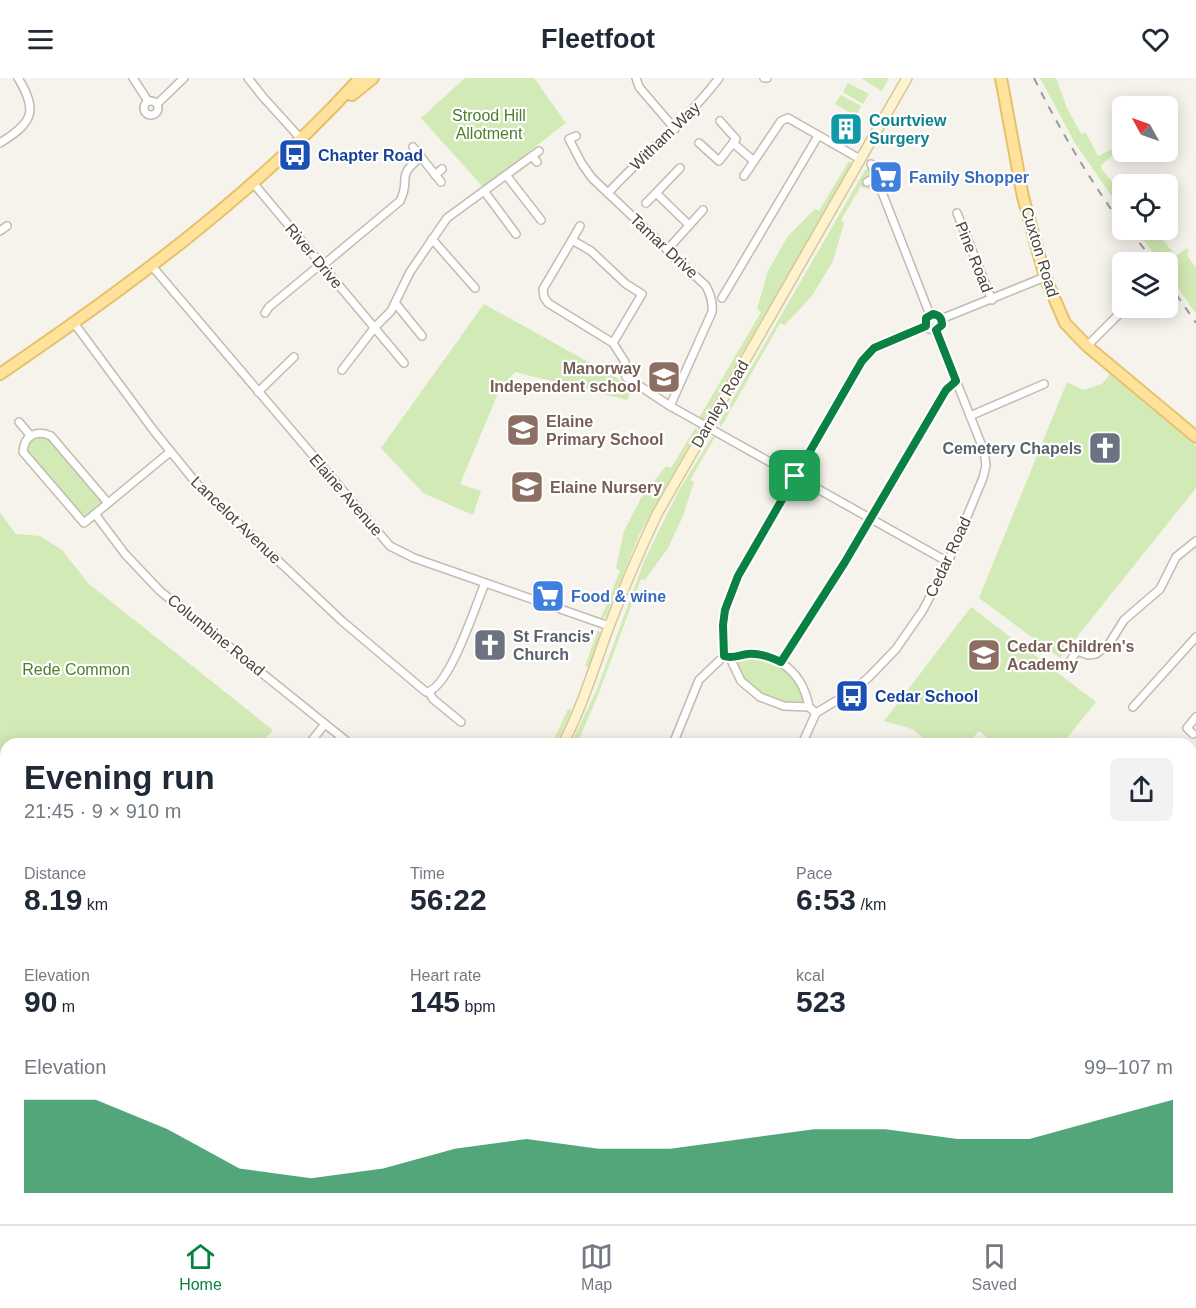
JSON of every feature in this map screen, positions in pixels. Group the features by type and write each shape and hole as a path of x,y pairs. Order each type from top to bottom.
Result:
{"main road":[{"path":"0,374 152,265 254,184 330,111 360,78"},
{"path":"330,111 373,78"},
{"name":"Cuxton Road","path":"1001,78 1023,197 1045,277 1065,323 1087,346 1196,437"}],"street":[{"path":"0,143 20,130 29,116 29,99 18,78"},
{"path":"133,78 148,101"},
{"path":"148,101 144,110 150,115 157,112 157,104 184,78"},
{"path":"248,78 301,139"},
{"path":"636,78 639,87 675,129"},
{"name":"Witham Way","path":"608,193 637,162 675,129 699,104 719,78"},
{"name":"Darnley Road","path":"566,738 585,696 609,626 657,514 907,78"},
{"path":"148,101 152,100 157,104"},
{"path":"744,176 781,121 788,118 860,159"},
{"path":"699,143 718,161 736,139 720,121"},
{"name":"Tamar Drive","path":"576,136 569,139 592,178 706,286 713,303 707,324 670,406"},
{"path":"722,297 818,136"},
{"path":"733,143 754,161"},
{"path":"413,147 441,182"},
{"path":"342,370 396,304 410,272 447,218 506,175 535,159 540,151"},
{"path":"265,313 269,307 400,201 405,193 404,177 407,168 421,157"},
{"path":"871,164 930,315"},
{"path":"646,203 680,168"},
{"path":"435,174 442,169"},
{"path":"506,175 541,220"},
{"path":"867,182 876,177"},
{"name":"River Drive","path":"254,184 404,363"},
{"path":"483,191 516,234"},
{"path":"656,193 689,225"},
{"path":"667,250 703,210"},
{"name":"Pine Road","path":"957,213 992,300"},
{"path":"0,231 7,226"},
{"path":"580,226 543,289 544,297 548,303 613,343 625,362 626,377 670,406 948,562"},
{"path":"432,239 475,288"},
{"path":"572,240 591,251 626,284 642,294 613,343"},
{"name":"Elaine Avenue","path":"152,265 390,546 414,558 609,626"},
{"path":"941,320 1045,277"},
{"path":"396,304 422,336"},
{"path":"926,326 936,330 942,325 938,315 930,315"},
{"path":"926,326 925,321 930,315"},
{"path":"1087,346 1115,318"},
{"name":"Lancelot Avenue","path":"74,323 170,452 202,489 322,602 461,722"},
{"path":"805,738 816,713 809,707 784,706 760,697 741,681 727,657 723,625 730,592 867,353 879,345 926,326"},
{"name":"Cedar Road","path":"816,713 854,690 896,649 923,610 948,562 975,501 986,465 984,451 936,330"},
{"path":"258,392 294,357"},
{"path":"781,662 845,562 946,390 956,381"},
{"path":"970,416 1044,384"},
{"path":"19,422 30,435"},
{"path":"108,503 51,436 40,432 30,435 23,446 23,452 84,523 170,452"},
{"name":"Columbine Road","path":"95,514 125,554 160,591 342,738"},
{"path":"1066,667 1077,651 1088,655 1096,654 1109,644 1124,620 1160,589 1176,557 1196,541"},
{"path":"428,692 440,681 453,663 485,583"},
{"path":"1133,707 1196,637"},
{"path":"675,738 699,680 727,657 761,655 781,662 797,677 807,696 809,707"},
{"path":"1193,734 1187,728 1196,717"},
{"path":"314,738 325,724"}],"green space":[{"name":"Strood Hill Allotment","path":"465,78 534,78 566,123 483,187 421,118"},
{"path":"861,78 889,78 882,91"},
{"path":"1040,78 1056,78 1067,108 1081,134 1086,133 1098,156 1112,149 1112,156 1101,165 1112,182 1112,197 1075,143"},
{"path":"848,83 869,94 863,104 843,92"},
{"path":"841,95 861,106 856,116 835,104"},
{"path":"849,161 852,164 703,420 699,418 761,312 757,309 768,271 788,236 815,209 819,211"},
{"path":"868,169 871,176 866,181 867,185 874,185 876,191 860,187 841,220 844,223 833,261 812,296 785,325 780,323 721,427 719,423 865,170"},
{"path":"1144,240 1163,240 1173,252 1152,252"},
{"path":"1187,248 1189,250 1187,255 1196,268 1196,314 1178,288 1178,255"},
{"path":"484,304 633,387 627,400 515,372 499,391 460,484 481,491 473,515 423,493 381,448"},
{"path":"1110,374 1196,446 1196,488 1060,658 979,598 1067,382 1083,390 1102,384"},
{"path":"696,427 697,431 639,535 603,619 601,618 620,571 616,568 624,531 641,498 666,466 671,468"},
{"path":"42,436 48,438 104,504 83,519 27,452 30,440"},
{"path":"712,437 715,437 690,480 694,482 683,516 668,548 645,580 641,579 598,695 580,738 574,738 597,689 645,559 679,490"},
{"name":"Rede Common","path":"0,513 16,534 40,536 62,550 89,584 273,730 266,738 0,738"},
{"name":"Cedar Children's Academy","path":"971,607 1096,702 1067,738 988,738 979,731 973,738 923,738 912,729 884,721"},
{"path":"598,630 601,634 589,667 585,666"},
{"path":"740,658 765,660 783,668 796,682 805,705 781,702 762,695 747,681 733,661"},
{"path":"568,709 572,710 559,738 555,738"}],"railway":[{"path":"1034,78 1075,153 1112,210"},
{"path":"1138,240 1146,252"},
{"path":"1178,297 1196,323"}],"place":[{"name":"Courtview Surgery","path":"846,129"},
{"name":"Chapter Road","path":"295,155"},
{"name":"Family Shopper","path":"886,177"},
{"name":"Manorway Independent school","path":"664,377"},
{"name":"Elaine Primary School","path":"523,430"},
{"name":"Cemetery Chapels","path":"1105,448"},
{"name":"Elaine Nursery","path":"527,487"},
{"name":"Food & wine","path":"548,596"},
{"name":"St Francis' Church","path":"490,645"},
{"name":"Cedar Children's Academy","path":"984,655"},
{"name":"Cedar School","path":"852,696"}],"route":[{"path":"933,314 938,315 942,325 936,330 956,381 946,390 845,562 781,662 761,655 750,654 730,658 724,656 723,625 730,592 795,476 867,353 879,345 926,326 926,318 933,314"}]}
